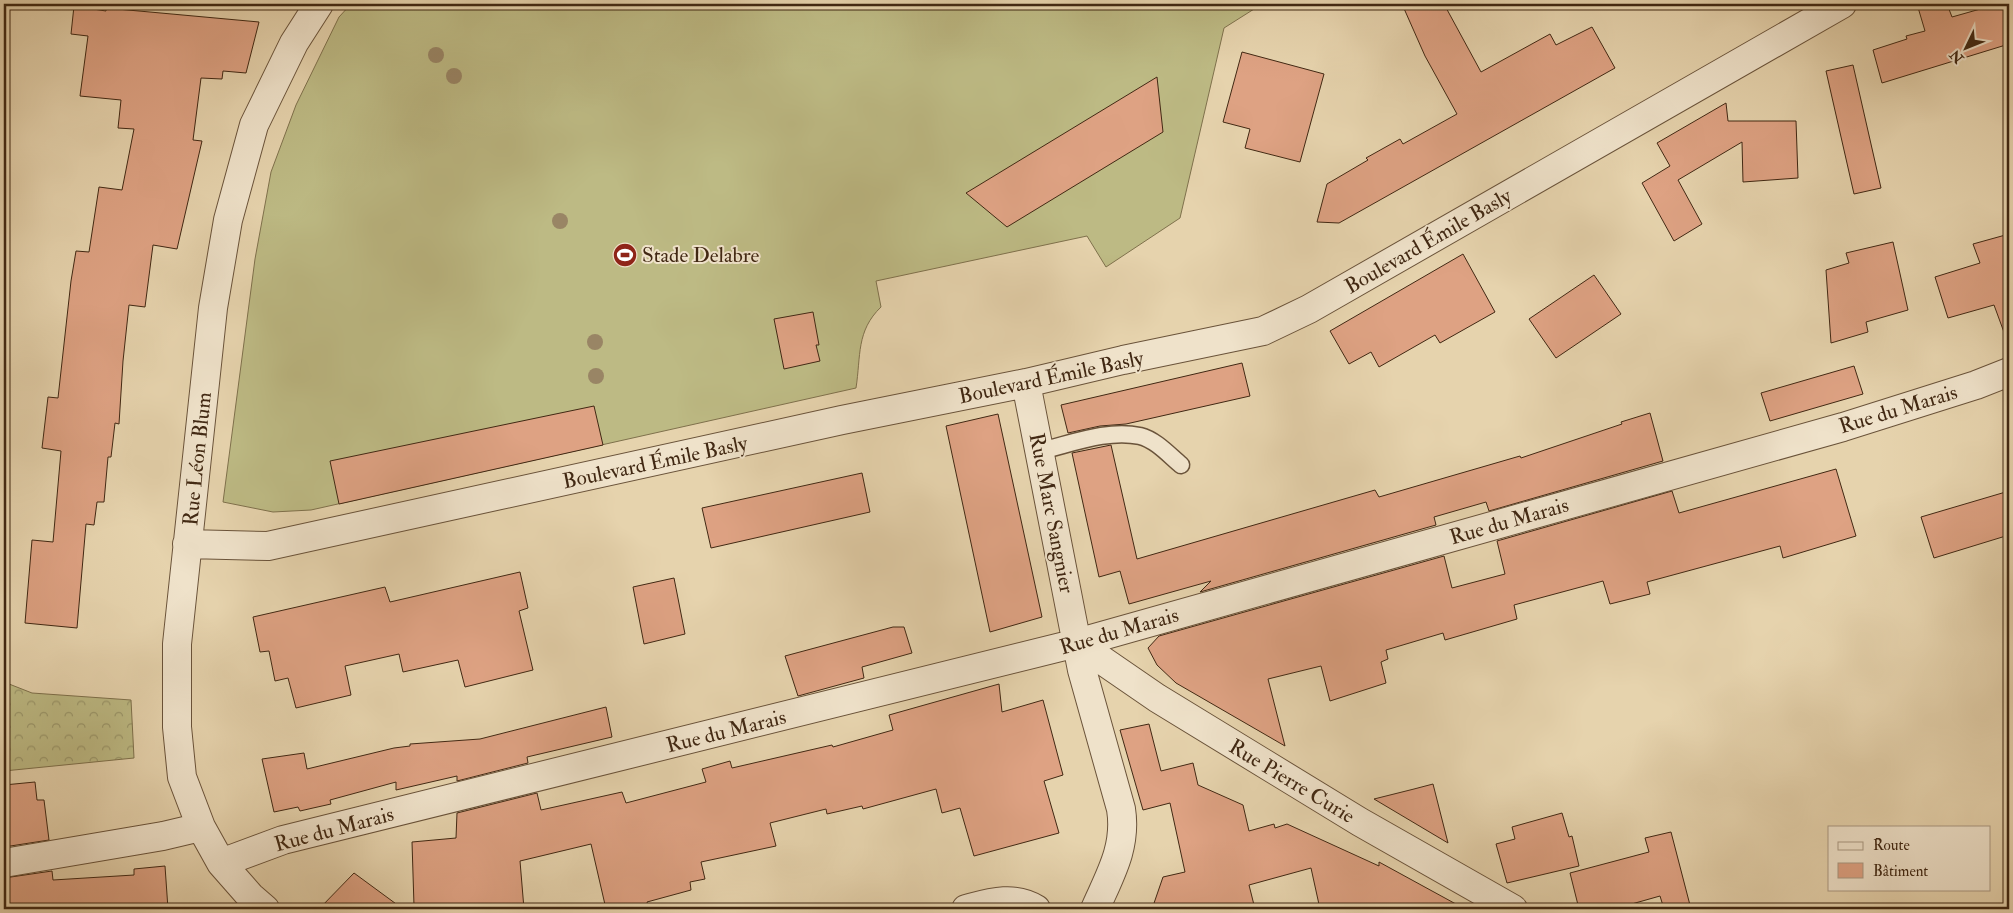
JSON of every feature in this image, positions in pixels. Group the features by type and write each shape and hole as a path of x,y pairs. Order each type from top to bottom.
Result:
{"street":[{"name":"Rue Léon Blum","path":"265,909 250,896 221,863 201,827 182,777 177,727 177,644 213,308 228,220 254,125 294,43 319,4"},
{"name":"Boulevard Émile Basly","path":"187,544 268,546 842,420 1026,383 1263,331 1309,309 1842,4"},
{"name":"Rue du Marais","path":"221,863 293,838 1077,643 1843,427 1976,385 2009,372"},
{"name":"Rue Marc Sangnier","path":"1026,383 1077,643 1124,825 1118,853 1095,909"},
{"name":"Rue Pierre Curie","path":"1077,643 1156,698 1360,822 1513,909"},
{"path":"4,863 163,836 201,827"},
{"path":"966,909 1009,900 1029,904 1036,909"}],"lane":[{"path":"1040,451 1112,434 1141,436 1158,446 1181,465"}],"green space":[{"name":"Stade Delabre","path":"351,4 1262,4 1224,28 1180,218 1106,267 1087,236 876,281 881,307 867,325 863,335 856,388 311,510 273,512 223,502 255,259 271,172 296,105 339,17"},
{"path":"4,682 32,693 131,700 134,758 4,771"}],"building":[{"path":"1402,4 1444,4 1481,72 1550,34 1556,45 1592,27 1615,68 1339,223 1317,222 1327,184 1368,160 1366,158 1400,139 1403,144 1457,114 1425,56"},
{"path":"1917,4 1947,4 1952,17 1998,4 2009,4 2009,44 1882,83 1873,50 1907,39 1906,36 1925,31"},
{"path":"74,6 106,11 106,8 259,22 246,73 223,71 222,79 201,78 193,140 202,141 177,249 153,245 145,307 129,305 119,424 115,423 111,457 108,457 104,502 97,502 94,525 86,524 77,628 25,623 32,540 53,542 61,451 42,448 48,397 58,398 76,251 89,252 99,187 122,190 134,129 118,128 121,100 80,96 88,36 71,34"},
{"path":"1242,52 1324,74 1300,162 1245,148 1250,129 1223,122"},
{"path":"1853,65 1881,188 1854,194 1826,71"},
{"path":"1157,77 1163,132 1007,227 966,193"},
{"path":"1726,103 1728,121 1796,121 1798,178 1743,182 1742,142 1678,180 1702,224 1674,241 1642,183 1670,166 1657,143"},
{"path":"2009,234 2009,334 2005,335 1994,305 1948,318 1935,277 1980,263 1973,244"},
{"path":"1893,242 1908,310 1866,322 1868,332 1831,343 1826,270 1849,263 1846,253"},
{"path":"1463,254 1495,312 1440,343 1435,335 1379,367 1371,352 1349,364 1330,331"},
{"path":"1594,275 1621,314 1556,358 1529,319"},
{"path":"813,312 819,345 816,345 820,361 784,369 774,319"},
{"path":"1242,363 1250,396 1126,424 1100,426 1068,433 1061,405"},
{"path":"1854,366 1863,394 1770,421 1761,393"},
{"path":"594,406 603,445 339,504 330,461"},
{"path":"1650,413 1663,461 1489,511 1486,502 1434,517 1436,525 1200,592 1211,581 1129,604 1120,571 1099,577 1072,453 1111,445 1137,559 1375,490 1379,497 1520,456 1521,458"},
{"path":"998,414 1042,617 990,632 946,426"},
{"path":"1836,469 1856,536 1783,558 1780,546 1647,582 1650,594 1610,604 1603,581 1514,605 1517,619 1445,640 1443,633 1386,650 1388,659 1381,662 1386,683 1330,701 1321,666 1268,679 1285,746 1176,683 1157,665 1148,648 1159,636 1444,556 1452,588 1505,574 1497,541 1672,491 1679,513"},
{"path":"862,473 870,512 711,548 702,508"},
{"path":"2009,491 2009,535 1934,558 1921,517"},
{"path":"520,572 528,608 519,611 533,670 465,687 458,660 403,672 399,654 345,666 351,695 296,708 288,678 275,681 269,651 260,652 253,617 385,587 390,602"},
{"path":"674,578 685,634 644,644 633,587"},
{"path":"893,627 904,627 912,653 862,667 864,678 798,696 785,656"},
{"path":"999,684 1002,712 1043,700 1063,775 1044,781 1059,833 974,856 960,808 942,813 936,789 863,809 862,806 827,814 826,809 770,823 776,846 701,862 705,879 690,882 691,890 647,902 649,909 606,909 591,844 520,861 524,909 495,909 495,904 414,906 412,842 456,838 457,813 537,793 541,810 622,792 626,803 706,782 702,769 730,761 732,768 832,745 833,747 893,730 889,715"},
{"path":"606,707 612,737 527,757 528,763 457,781 457,776 396,790 396,782 330,800 331,804 300,811 298,807 274,812 262,759 304,753 307,769 394,748 410,746 410,744 480,739"},
{"path":"1149,724 1161,771 1193,763 1198,785 1243,805 1249,831 1274,824 1275,828 1287,824 1379,866 1379,862 1465,909 1320,909 1311,868 1249,885 1255,909 1152,909 1163,877 1185,872 1170,803 1143,810 1120,730"},
{"path":"35,782 37,800 44,800 49,840 4,847 4,785"},
{"path":"1433,784 1448,843 1374,799 1414,789"},
{"path":"1562,813 1569,837 1572,836 1579,866 1507,883 1496,844 1515,839 1512,827"},
{"path":"1671,832 1691,909 1664,909 1660,896 1614,909 1579,909 1570,873 1649,852 1645,838"},
{"path":"165,866 168,909 4,909 4,878 52,871 53,880 134,875 134,869"},
{"path":"354,873 403,909 319,909"}],"place":[{"name":"Stade Delabre","path":"625,255"}]}
